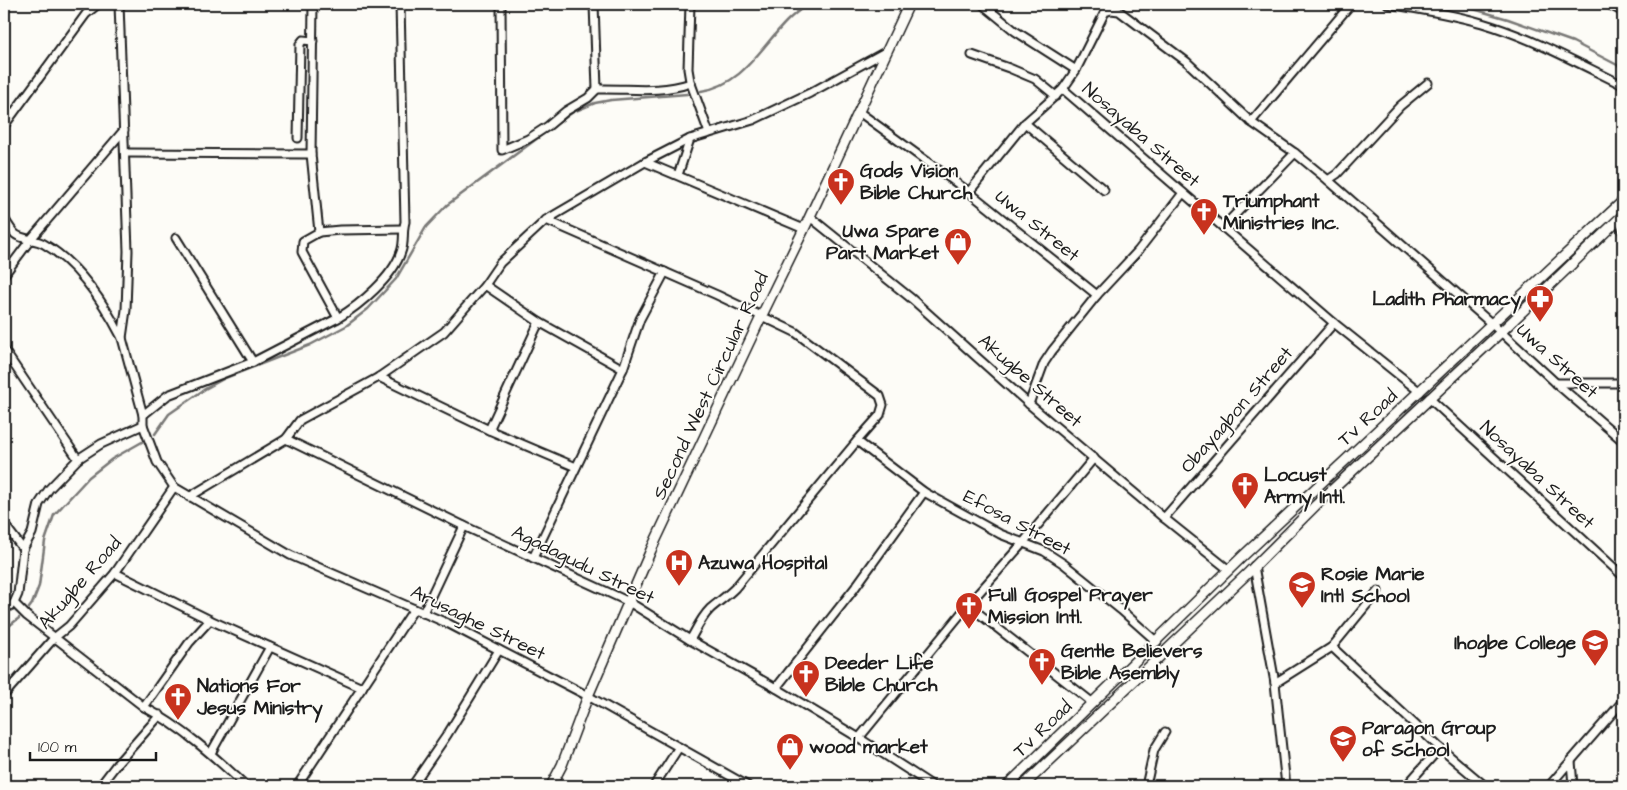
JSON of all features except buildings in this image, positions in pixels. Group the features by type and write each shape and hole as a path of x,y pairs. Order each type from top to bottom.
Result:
{"street":[{"path":"4,126 86,14 98,4"},
{"path":"119,4 126,153 128,251 126,310 122,338"},
{"path":"313,4 311,154 319,232"},
{"path":"143,415 168,395 253,362 338,318 348,312 384,280 393,268 404,243 403,229 405,222 400,4"},
{"path":"501,4 502,150 528,139 566,111 588,98 597,89 594,4"},
{"path":"690,4 688,69 691,83 709,133"},
{"name":"Second West Circular Road","path":"551,786 562,765 588,696 651,550 810,217 908,4"},
{"path":"982,4 1015,32 1076,70 1063,89"},
{"path":"1251,122 1352,4"},
{"path":"1388,4 1433,11 1484,23 1544,47 1623,85"},
{"path":"1608,4 1623,12"},
{"name":"Uwa Street","path":"1076,70 1105,12 1111,10 1119,12 1187,62 1251,122 1295,153 1328,180 1501,332 1556,384 1623,441"},
{"path":"298,138 300,44 304,40 313,41"},
{"path":"189,497 286,439 300,420 379,377 444,332 485,285 500,263 546,220 645,162 690,139 752,120 885,52"},
{"path":"972,55 1028,76 1056,96"},
{"path":"597,89 647,91 691,83"},
{"path":"1328,180 1336,174 1400,106 1428,83"},
{"name":"Nosayaba Street","path":"969,192 1025,123 1063,89 1334,323 1420,392"},
{"name":"Uwa Street","path":"859,112 969,192 1097,295"},
{"path":"1025,123 1104,190"},
{"path":"4,275 30,239 124,130"},
{"path":"678,174 690,139"},
{"path":"126,153 311,154"},
{"path":"1223,227 1295,153"},
{"path":"645,162 678,174 804,229"},
{"path":"1029,404 1044,363 1097,295 1138,251 1183,193"},
{"name":"Tv Road","path":"1007,786 1279,522 1623,201"},
{"name":"Akugbe Street","path":"810,217 912,299 1029,404 1164,518 1229,570"},
{"path":"1622,217 1623,232"},
{"name":"Tv Road","path":"1023,786 1316,505 1622,217"},
{"path":"4,218 16,235 43,244 66,261 77,272 110,315 122,338 143,415 143,425 157,462 174,488"},
{"path":"546,220 762,315 795,332 880,396 883,405 880,415 735,588 702,618 690,640"},
{"path":"338,318 302,252 303,241 319,232 403,229"},
{"path":"176,238 253,362"},
{"path":"533,558 622,369 640,319 665,272"},
{"path":"485,285 539,322 622,369"},
{"path":"488,430 539,322"},
{"name":"Obayagbon Street","path":"1164,518 1334,323"},
{"path":"4,350 78,459"},
{"path":"379,377 488,430 576,467"},
{"path":"1556,384 1623,383"},
{"name":"Nosayaba Street","path":"1429,398 1623,576"},
{"path":"4,610 14,603 18,594 23,550 32,533 40,504 49,489 78,459 101,444 143,425"},
{"name":"Agadagudu Street","path":"286,439 464,526 629,602 690,640 776,688 859,738 933,786"},
{"name":"Efosa Street","path":"857,441 924,492 1000,534 1044,551 1064,564 1157,642"},
{"path":"859,738 968,605 1094,458"},
{"name":"Arusaghe Street","path":"174,488 290,555 423,613 500,650 588,696 748,786"},
{"name":"Akugbe Road","path":"4,695 54,638 69,626 115,573 174,488"},
{"path":"776,688 854,589 924,492"},
{"path":"1279,522 1291,531"},
{"path":"4,524 23,550"},
{"path":"423,613 464,526"},
{"path":"1254,566 1275,683 1286,786"},
{"path":"115,573 210,620 362,688"},
{"path":"1275,683 1332,648 1378,591"},
{"path":"14,603 54,638 144,707 160,715 211,753 246,786"},
{"path":"968,605 1094,703"},
{"path":"297,786 414,609"},
{"path":"144,707 189,643 210,620"},
{"path":"211,753 270,647"},
{"path":"1332,648 1440,748 1485,786"},
{"path":"412,786 447,735 500,650"},
{"path":"1549,786 1623,701"},
{"path":"100,786 160,715"},
{"path":"1146,786 1154,750 1165,732"},
{"path":"654,786 679,747"},
{"path":"1406,786 1440,748"},
{"path":"1571,761 1572,786"}],"waterway":[{"path":"701,91 716,87 740,73 787,21 808,4"},
{"path":"1456,4 1508,19 1573,42 1623,68"},
{"path":"155,434 169,414 205,389 225,378 310,345 346,326 368,309 396,279 426,227 447,205 573,112 595,103 611,100 687,94"},
{"path":"29,608 39,586 45,541 54,515 89,477 112,459 142,442"},
{"path":"4,630 19,618"}],"place":[{"name":"Gods Vision Bible Church","path":"841,206"},
{"name":"Triumphant Ministries Inc.","path":"1204,236"},
{"name":"Uwa Spare Part Market","path":"958,266"},
{"name":"Ladith Pharmacy","path":"1540,323"},
{"name":"Locust Army Intl.","path":"1245,510"},
{"name":"Azuwa Hospital","path":"679,587"},
{"name":"Rosie Marie Intl School","path":"1302,609"},
{"name":"Full Gospel Prayer Mission Intl.","path":"969,630"},
{"name":"Ihogbe College","path":"1595,667"},
{"name":"Gentle Believers Bible Asembly","path":"1042,686"},
{"name":"Deeder Life Bible Church","path":"806,698"},
{"name":"Nations For Jesus Ministry","path":"178,721"},
{"name":"Paragon Group of School","path":"1343,763"},
{"name":"wood market","path":"790,771"}]}
